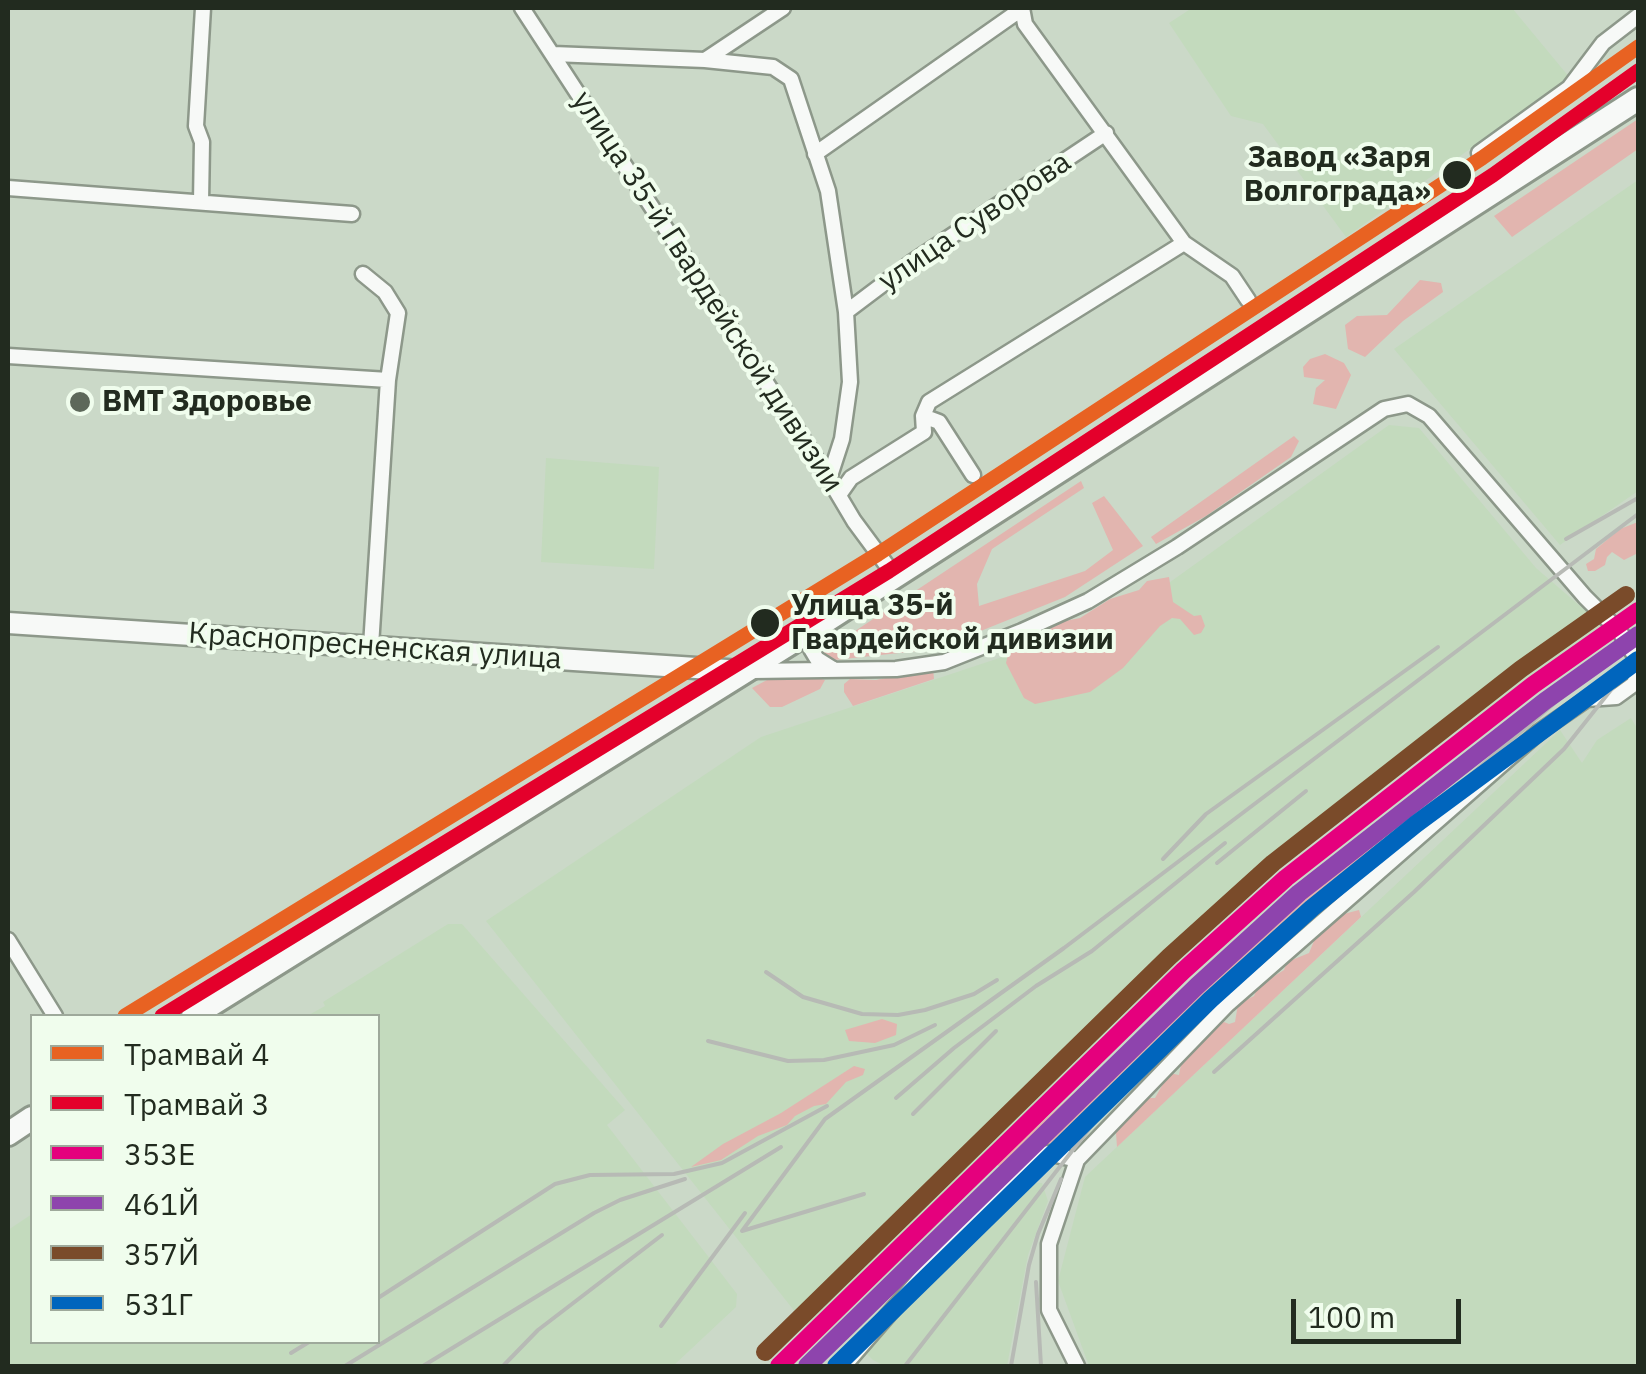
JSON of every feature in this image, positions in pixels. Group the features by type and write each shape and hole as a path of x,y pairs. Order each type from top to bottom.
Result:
{"main road":[{"path":"196,1014 818,626 1638,99"},
{"path":"8,1134 30,1119"}],"street":[{"path":"201,202 202,142 196,126 203,8"},
{"name":"улица 35-й Гвардейской дивизии","path":"522,8 830,478 854,522 894,575"},
{"path":"705,60 783,8"},
{"path":"815,154 1023,8 1026,24 1184,244 1232,276 1248,300"},
{"path":"1479,153 1569,88 1604,44 1638,16"},
{"path":"553,54 705,60 773,68 791,78 828,190 846,312 850,382 842,439 830,478"},
{"name":"улица Суворова","path":"846,312 911,263 1106,133"},
{"path":"8,188 352,214"},
{"path":"839,495 851,478 924,432 923,416 928,402 1184,244"},
{"path":"363,274 385,292 398,313 388,380 371,646"},
{"path":"8,356 388,380"},
{"path":"742,670 896,669 944,662 1088,601 1384,409 1408,404 1429,416 1575,586 1620,632 1638,661"},
{"path":"923,416 939,422 973,475"},
{"name":"Краснопресненская улица","path":"8,623 742,670"},
{"path":"818,626 811,649 816,659 833,670"},
{"path":"1077,1366 1049,1310 1049,1244 1077,1160 1228,1004 1538,732 1587,700 1616,697 1634,684 1638,671"},
{"path":"8,940 54,1014"},
{"path":"844,1366 1012,1172 1048,1153 1077,1160"}],"shaded area":[{"path":"1192,8 1512,8 1570,78 1346,237 1263,124 1231,116 1169,23"},
{"path":"1638,119 1638,149 1512,237 1494,216"},
{"path":"1638,180 1638,491 1560,545 1394,349"},
{"path":"1420,280 1441,283 1443,292 1403,321 1365,357 1348,349 1345,325 1357,316 1387,315"},
{"path":"1325,354 1344,363 1351,375 1336,409 1313,404 1316,388 1325,380 1304,377 1303,367 1310,359"},
{"path":"1389,425 1419,428 1536,568 1602,625 1281,861 807,1327 486,921 761,737 1120,618"},
{"path":"1294,436 1299,441 1291,457 1206,516 1156,544 1151,537"},
{"path":"546,458 659,467 654,569 541,562"},
{"path":"1081,481 1084,488 992,549 977,584 979,606 1085,571 1113,550 1092,503 1104,496 1143,546 1065,597 936,649 825,661 822,653"},
{"path":"1638,522 1638,553 1624,560 1612,552 1605,565 1588,571 1586,564 1594,559 1596,549 1620,529"},
{"path":"1169,577 1173,602 1194,616 1201,615 1205,626 1201,633 1194,635 1180,619 1172,618 1123,668 1090,692 1035,704 1024,698 1006,663 1009,650 1065,621 1080,618 1110,599 1139,590 1147,581"},
{"path":"1605,647 1607,651 1216,988 1079,1137 1023,1156 1005,1171 996,1164 1303,885"},
{"path":"933,668 934,679 853,706 844,692 844,684 850,679 876,680"},
{"path":"767,680 825,680 820,689 782,707 770,707 752,688"},
{"path":"1631,718 1638,730 1638,1366 1089,1366 1058,1281 1085,1177 1560,730 1582,763 1597,740"},
{"path":"1359,910 1361,917 1117,1147 1116,1133 1126,1118 1144,1098 1155,1098 1169,1073 1179,1075 1182,1059 1208,1031 1224,1022 1235,1022 1238,1004 1254,996 1258,986 1284,970 1287,962 1309,953 1319,929 1329,928 1336,916"},
{"path":"448,924 462,924 625,1110 607,1125 737,1294 736,1307 673,1366 8,1366 8,1230 30,1215 30,1344 380,1344 380,1014 311,1014 325,1006 323,1002"},
{"path":"882,1019 897,1024 896,1035 875,1043 849,1041 845,1030"},
{"path":"854,1066 865,1069 863,1075 846,1082 826,1104 795,1116 787,1125 758,1136 721,1160 691,1167 723,1144 781,1113"},
{"path":"1024,1182 1042,1183 1048,1201 1028,1255 1007,1366 885,1366 873,1360 866,1353 993,1205"}],"railway":[{"path":"1566,539 1638,498"},
{"path":"864,1194 742,1231 825,1119 1064,948 1638,514"},
{"path":"905,1366 1100,1115 1218,990 1638,632"},
{"path":"1163,859 1206,814 1438,647"},
{"path":"1214,1072 1414,892 1564,749 1638,656"},
{"path":"1217,863 1306,791"},
{"path":"896,1098 954,1048 1036,986 1092,951 1225,843"},
{"path":"766,972 803,997 862,1014 898,1015 925,1010 974,994 997,980"},
{"path":"708,1041 788,1061 824,1060 894,1045 935,1025"},
{"path":"913,1114 996,1031"},
{"path":"380,1297 555,1184 590,1175 674,1174 722,1163 827,1106"},
{"path":"423,1366 781,1147"},
{"path":"345,1366 594,1213 620,1200 685,1179"},
{"path":"1011,1366 1029,1265 1061,1179"},
{"path":"661,1326 745,1213"},
{"path":"503,1366 538,1330 662,1235"},
{"path":"1036,1282 1041,1366"},
{"path":"291,1353 306,1344"}],"tram line":[{"name":"4","path":"128,1014 878,554 1482,158 1638,47"},
{"name":"3","path":"165,1014 889,571 1493,175 1638,71"}],"transit line":[{"name":"357Й","path":"765,1352 1169,957 1273,863 1521,669 1626,595"},
{"name":"353Е","path":"779,1366 1183,971 1286,878 1533,685 1638,611"},
{"name":"461Й","path":"807,1366 1197,986 1299,893 1545,701 1638,635"},
{"name":"531Г","path":"836,1366 1210,1000 1312,908 1416,824 1638,660"}],"place":[{"name":"Завод «Заря Волгограда»","path":"1457,175"},
{"name":"ВМТ Здоровье","path":"80,402"},
{"name":"Улица 35-й Гвардейской дивизии","path":"765,623"}]}
